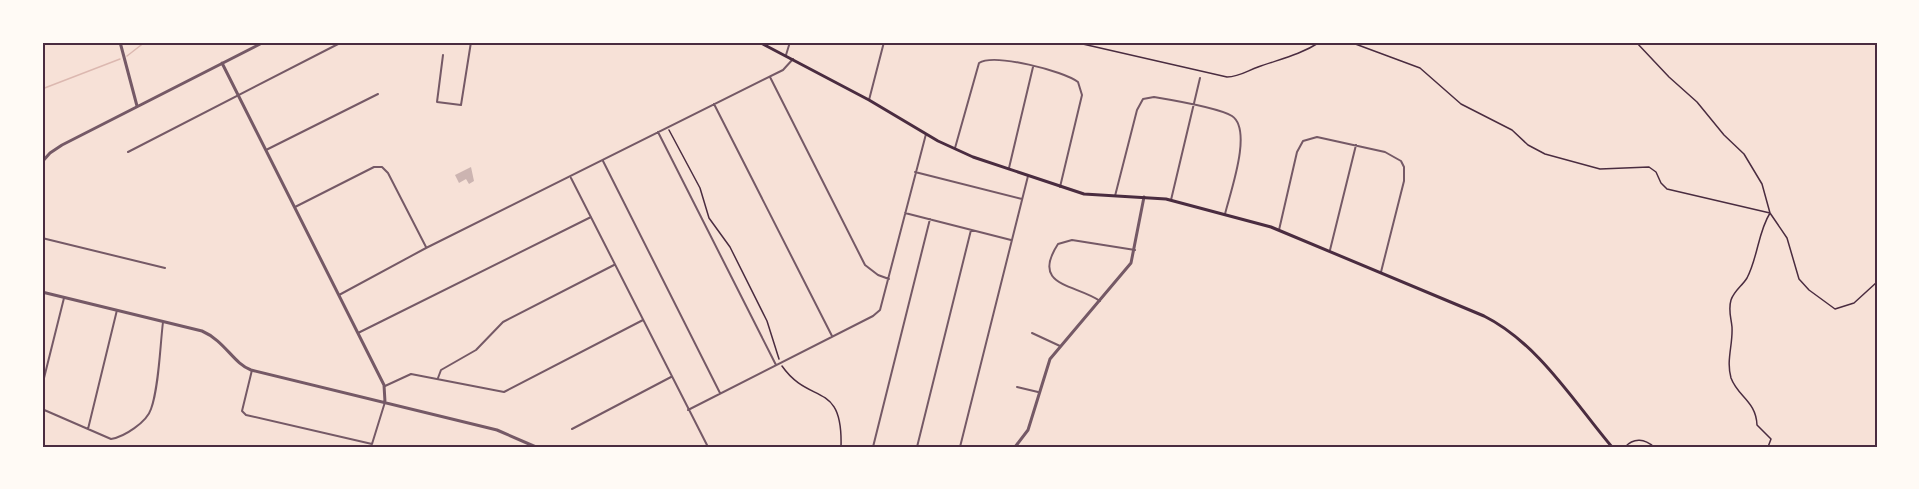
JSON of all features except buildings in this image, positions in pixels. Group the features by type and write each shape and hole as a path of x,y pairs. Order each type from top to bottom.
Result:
{"main road":[{"path":"759,42 869,100 955,149 1092,196 1171,200 1278,230 1478,314 1503,327 1533,352 1612,447"}],"street":[{"path":"42,52 45,42"},
{"path":"120,42 137,106"},
{"path":"42,162 54,149 264,42"},
{"path":"128,152 342,42"},
{"path":"443,55 437,102 460,105 471,42"},
{"path":"786,56 790,42"},
{"path":"869,100 884,42"},
{"path":"955,149 979,63 996,58 1066,75 1081,87 1081,103 1060,186"},
{"path":"339,295 426,248 571,178 770,77 787,68 793,59"},
{"path":"222,63 385,386 385,402 374,443 242,413 252,370"},
{"path":"1009,168 1033,67"},
{"path":"770,77 865,265 878,275 889,279"},
{"path":"1171,200 1200,78"},
{"path":"266,150 378,94"},
{"path":"1115,197 1139,104 1148,97 1154,97 1233,117 1241,128 1241,144 1225,214"},
{"path":"714,104 832,336"},
{"path":"658,132 776,365"},
{"path":"688,410 877,313 883,306 926,134"},
{"path":"1278,230 1297,152 1303,141 1317,137 1394,156 1404,167 1404,181 1381,272"},
{"path":"1330,250 1356,145"},
{"path":"603,161 720,393"},
{"path":"295,207 374,166 380,166 388,173 426,248"},
{"path":"915,172 1022,199"},
{"path":"960,447 1029,175"},
{"path":"571,178 708,447"},
{"path":"1015,447 1028,430 1047,366 1060,346 1129,268 1135,250 1144,197"},
{"path":"905,213 1011,240"},
{"path":"358,333 591,217"},
{"path":"873,447 930,219"},
{"path":"916,447 971,230"},
{"path":"42,238 165,268"},
{"path":"1100,301 1086,292 1059,284 1053,278 1050,272 1051,261 1058,244 1072,240 1135,250"},
{"path":"438,378 441,370 476,350 503,322 615,265"},
{"path":"42,292 210,335 223,343 243,366 252,370 497,430 536,447"},
{"path":"42,386 64,297"},
{"path":"88,429 117,310"},
{"path":"385,386 406,374 438,378 504,392 643,320"},
{"path":"42,409 114,439 147,416 153,404 163,322"},
{"path":"1032,333 1060,346"},
{"path":"572,429 671,377"},
{"path":"1017,387 1038,392"}],"path":[{"path":"1074,42 1227,77 1238,77 1259,66 1288,59 1320,42"},
{"path":"1350,42 1420,68 1461,104 1512,130 1528,145 1545,154 1600,169 1649,167 1656,172 1667,189 1770,213"},
{"path":"1636,42 1669,77 1697,102 1744,154 1762,184 1770,213 1787,238 1799,279 1809,291 1833,308 1843,308 1854,303 1877,282"},
{"path":"668,128 700,188 709,218 730,247 767,321 780,363 801,385 822,394 834,404 840,417 841,447"},
{"path":"1768,447 1771,439 1757,425 1757,415 1751,404 1732,381 1728,358 1732,297 1746,278 1757,242 1770,213"},
{"path":"1625,447 1629,442 1639,440 1646,440 1654,447"}],"waterway":[{"path":"127,56 145,42"},
{"path":"42,89 120,59"}]}
